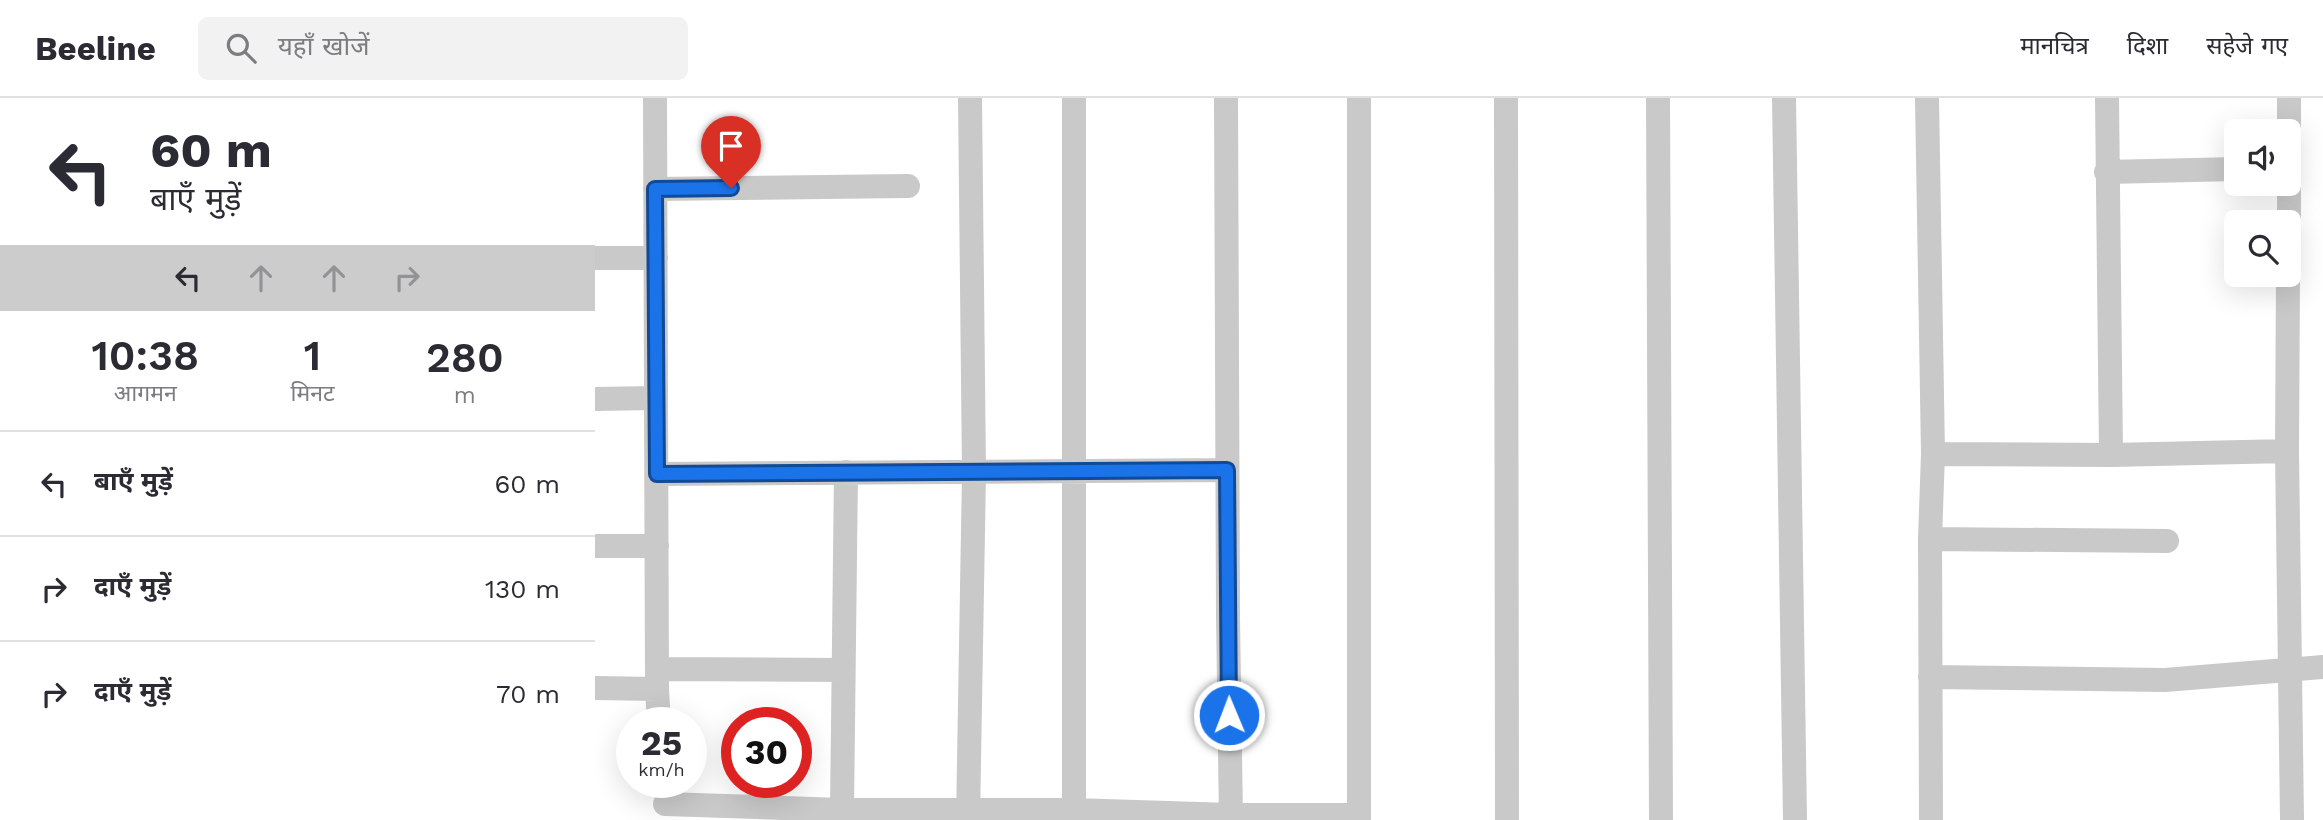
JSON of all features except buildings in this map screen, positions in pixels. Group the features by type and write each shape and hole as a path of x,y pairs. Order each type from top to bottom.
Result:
{"street":[{"path":"655,98 658,707"},
{"path":"968,816 974,473 970,98"},
{"path":"1074,98 1074,815"},
{"path":"1226,98 1231,818"},
{"path":"664,802 968,816 1359,818 1359,98"},
{"path":"1506,98 1507,820"},
{"path":"1658,98 1661,820"},
{"path":"1784,98 1795,820"},
{"path":"1927,98 1933,454 1930,539 1931,820"},
{"path":"2107,98 2111,455"},
{"path":"2289,98 2289,119"},
{"path":"2106,172 2224,169"},
{"path":"655,189 908,186"},
{"path":"595,258 656,258"},
{"path":"2288,287 2287,451 2292,820"},
{"path":"595,400 656,398"},
{"path":"1933,454 2111,455 2287,451"},
{"path":"657,474 1227,470"},
{"path":"842,810 846,472"},
{"path":"1930,539 2167,541"},
{"path":"595,546 657,546"},
{"path":"1930,677 2165,680 2323,667"},
{"path":"595,688 657,679 843,670"}],"route":[{"path":"731,188 655,189 657,474 1227,470 1229,715"}]}
